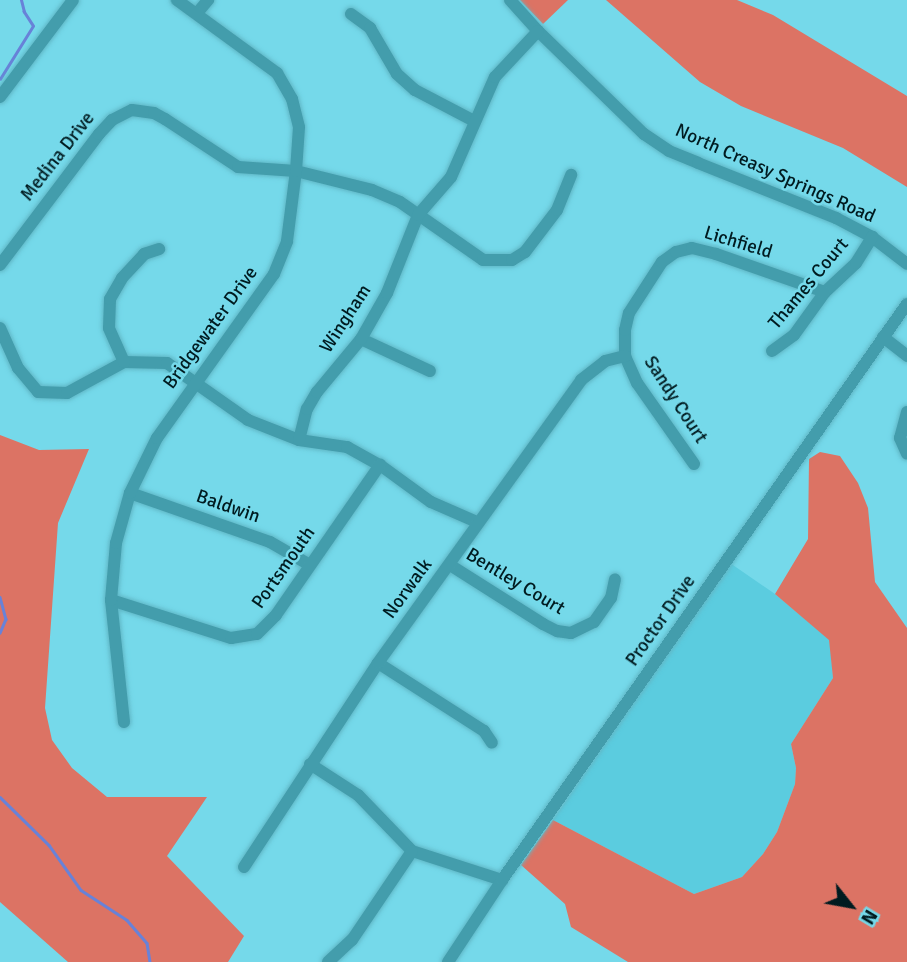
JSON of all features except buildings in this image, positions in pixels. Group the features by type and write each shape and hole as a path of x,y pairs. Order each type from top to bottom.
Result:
{"street":[{"path":"0,97 74,0"},
{"name":"Bridgewater Drive","path":"124,722 111,600 116,543 130,493 157,438 194,382 274,274 287,242 296,171 299,127 292,99 277,73 198,12 177,0"},
{"path":"198,12 208,0"},
{"name":"North Creasy Springs Road","path":"510,0 538,32 623,116 669,151 836,218 872,237 907,264"},
{"path":"351,14 370,28 397,74 415,90 474,121"},
{"name":"Wingham","path":"299,440 307,409 317,392 361,339 387,293 418,215 451,177 495,77 538,32"},
{"name":"Medina Drive","path":"0,265 111,120 122,113 141,109 165,119 238,167 296,171 372,190 400,202 483,260 512,260 525,253 557,210 571,176"},
{"name":"Thames Court","path":"772,352 794,335 825,292 856,263 872,237"},
{"path":"124,362 108,328 110,299 122,278 144,254 159,248"},
{"name":"Lichfield","path":"625,356 625,330 635,301 662,262 676,251 692,248 716,254 825,292"},
{"name":"Proctor Drive","path":"448,962 502,880 907,304"},
{"path":"0,328 18,368 38,391 67,393 124,362 167,363 248,420 299,440 346,447 380,465 431,502 477,522"},
{"path":"883,337 907,356"},
{"path":"361,339 430,371"},
{"name":"Sandy Court","path":"625,356 637,383 694,464"},
{"name":"Norwalk","path":"243,867 378,663 581,380 605,361 625,356"},
{"path":"907,412 900,438 907,454"},
{"name":"Portsmouth","path":"111,600 231,638 245,638 265,629 380,465"},
{"name":"Baldwin","path":"130,493 270,542 310,565"},
{"name":"Bentley Court","path":"450,565 543,624 557,631 571,633 594,622 611,598 615,579"},
{"path":"378,663 484,731 492,743"},
{"path":"310,764 358,795 412,851 502,880"},
{"path":"328,962 352,940 412,851"}],"shaded area":[{"path":"520,0 568,0 543,24"},
{"path":"606,0 737,0 773,15 907,96 907,187 843,148 741,106 700,82"},
{"path":"0,435 39,450 89,449 58,523 45,708 52,740 72,768 107,797 207,797 167,856 244,936 228,962 68,962 0,902"},
{"path":"820,452 840,456 858,483 868,508 875,582 907,628 907,962 628,962 571,927 565,904 521,865 553,820 694,894 742,877 763,854 777,832 795,784 796,768 791,744 833,678 829,640 775,594 808,539 809,459"},
{"path":"730,563 775,594 830,640 833,678 791,744 796,768 795,784 777,832 763,854 742,877 694,894 553,820"}],"waterway":[{"path":"0,79 33,26 24,12 21,0"},
{"path":"0,597 6,619 0,633"},
{"path":"0,797 49,845 81,890 127,920 147,943 150,962"}]}
